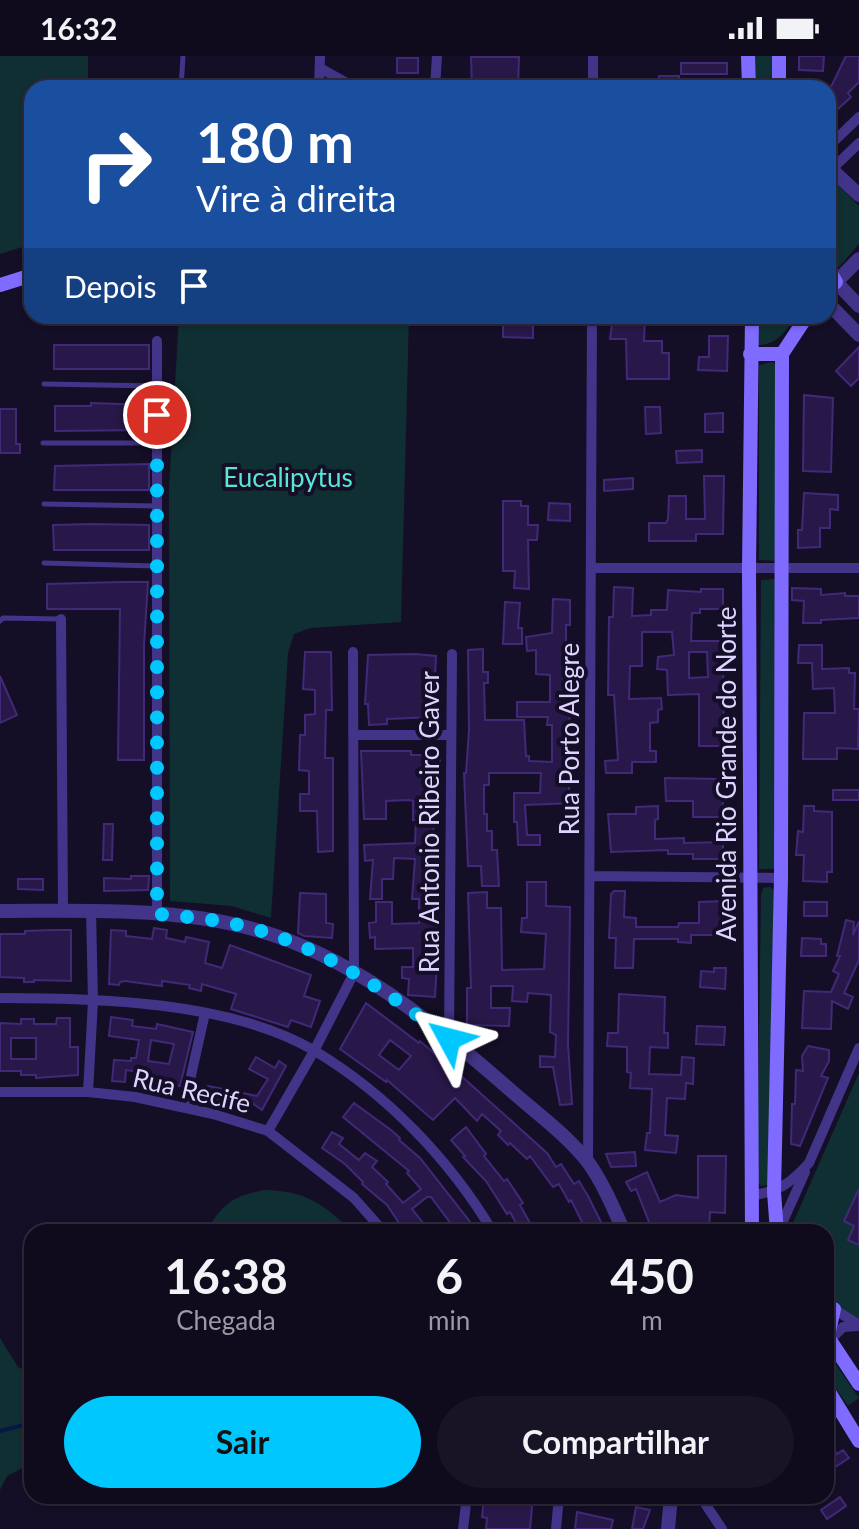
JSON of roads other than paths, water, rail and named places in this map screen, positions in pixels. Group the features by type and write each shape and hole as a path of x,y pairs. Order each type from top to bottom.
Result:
{"main road":[{"path":"748,56 749,80"},
{"path":"779,56 779,80"},
{"path":"0,285 24,278"},
{"name":"Avenida Rio Grande do Norte","path":"752,324 749,569 752,1224"},
{"path":"750,354 782,354 802,324"},
{"name":"Avenida Rio Grande do Norte","path":"777,1224 774,1192 781,878 782,354"},
{"path":"834,1346 859,1384"},
{"path":"834,1400 859,1441"},
{"path":"845,1419 859,1410"}],"street":[{"path":"436,80 437,56"},
{"path":"593,56 593,80"},
{"path":"320,62 345,80"},
{"path":"836,139 859,117"},
{"path":"836,163 859,143"},
{"path":"836,174 859,195"},
{"path":"836,276 859,259"},
{"path":"836,285 859,306"},
{"path":"836,311 859,335"},
{"name":"Rua Porto Alegre","path":"588,1162 592,324"},
{"path":"157,341 157,914"},
{"path":"592,568 859,568"},
{"path":"61,619 63,910"},
{"path":"268,1131 354,973 353,652"},
{"name":"Rua Antonio Ribeiro Gaver","path":"449,1039 452,654"},
{"path":"353,735 451,735"},
{"path":"591,876 781,878"},
{"path":"0,911 157,914 222,922 256,930 354,973 408,1007 546,1121 588,1162 620,1224"},
{"path":"88,1092 93,1001 91,911"},
{"path":"0,998 131,1002 205,1013 268,1031 314,1051 355,1079 414,1129 453,1174 487,1224"},
{"path":"184,1107 205,1013"},
{"path":"782,1224 859,1048"},
{"name":"Rua Recife","path":"0,1092 88,1092 184,1107 268,1131 354,1198 377,1224"},
{"path":"750,1196 774,1192 796,1177 809,1163"},
{"path":"834,1310 859,1326"},
{"path":"834,1333 843,1327 859,1326"},
{"path":"463,1529 466,1504"},
{"path":"556,1529 558,1504"},
{"path":"668,1529 670,1504"},
{"path":"705,1504 722,1529"}],"lane":[{"path":"182,80 183,56"},
{"path":"44,384 157,386"},
{"path":"43,443 157,443"},
{"path":"44,504 157,506"},
{"path":"44,563 157,566"},
{"path":"0,621 3,618 61,619"}],"waterway":[{"path":"0,1431 24,1425"}],"park label":[{"name":"Eucalipytus","path":"288,477"}]}
